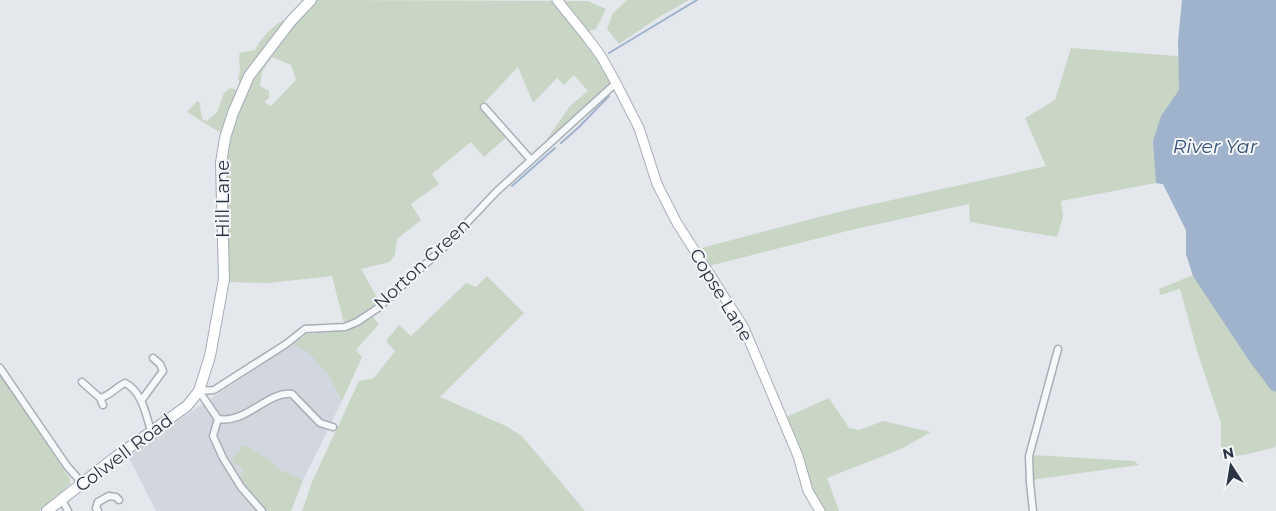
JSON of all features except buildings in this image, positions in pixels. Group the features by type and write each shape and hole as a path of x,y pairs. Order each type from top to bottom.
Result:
{"main road":[{"name":"Hill Lane","path":"199,391 210,356 224,279 221,163 225,138 233,113 249,76 311,0"},
{"name":"Colwell Road","path":"47,511 187,406 199,391"}],"street":[{"name":"Copse Lane","path":"557,0 586,36 616,83 639,128 657,184 677,223 744,328 798,456 808,491 820,511"},
{"name":"Norton Green","path":"199,391 214,390 286,344 305,329 344,327 357,322 378,308 445,246 496,192 616,83"},
{"path":"484,107 531,160"},
{"path":"1033,511 1029,456 1058,349"},
{"path":"141,401 163,371 160,364 153,358"},
{"path":"0,368 66,466 82,484"},
{"path":"82,382 100,398 103,405"},
{"path":"100,398 105,397 125,383 132,387 141,401 152,431"},
{"path":"199,391 218,418 225,420 237,417 261,406 282,393 292,394 320,423 333,427"},
{"path":"218,418 213,436 241,487 262,511"},
{"path":"98,511 96,508 98,502 109,496 116,497 119,500"},
{"path":"62,500 68,511"}],"shaded area":[{"path":"292,345 307,350 327,373 342,401 303,480 291,511 156,511 128,456"}],"green space":[{"path":"315,0 588,1 606,9 596,29 588,31 583,38 613,85 550,143 547,139 570,106 588,91 574,75 564,85 557,78 533,103 518,67 481,106 509,135 484,157 471,142 432,174 439,184 411,204 421,220 397,239 395,255 390,262 361,269 378,299 372,308 364,314 344,323 332,276 269,283 228,282 225,164 241,86 238,78 240,71 239,56 240,53 255,50 263,38 275,26 282,21 292,18","holes":["272,57 291,65 296,80 271,106 264,102 269,98 269,91 260,86 262,72"]},
{"path":"627,0 689,0 659,17 619,44 607,29 613,13"},
{"path":"1071,48 1177,56 1186,65 1276,368 1276,446 1273,448 1243,455 1221,457 1221,423 1198,354 1180,289 1160,295 1159,289 1193,275 1186,254 1186,230 1163,184 1156,183 1061,201 1063,217 1057,237 970,222 969,204 847,231 709,266 698,249 842,211 1046,166 1025,118 1055,100"},
{"path":"230,88 241,91 224,135 187,112 197,101 200,103 203,120 207,121 217,112 224,93"},
{"path":"487,276 524,313 440,397 506,426 522,436 585,511 302,511 312,482 359,381 374,378 395,351 386,341 399,325 411,336 466,283 476,287"},
{"path":"373,317 379,324 356,350 362,357 342,401 327,373 307,351 292,345 307,334 345,331"},
{"path":"0,374 70,479 70,484 49,505 39,511 0,511"},
{"path":"829,398 849,428 859,430 883,421 931,432 901,449 827,478 839,511 824,511 811,487 786,417"},
{"path":"244,445 273,462 276,468 303,480 291,511 265,511 239,478 244,472 240,465 234,463 232,458"},
{"path":"1033,455 1134,461 1139,465 1031,480"}],"water":[{"name":"River Yar","path":"1182,0 1276,0 1276,392 1271,390 1250,362 1193,276 1186,254 1186,230 1163,184 1156,183 1153,141 1161,116 1179,90 1178,41"}],"waterway":[{"path":"609,53 697,0"},
{"path":"561,143 609,96"},
{"path":"512,186 555,148"}]}
